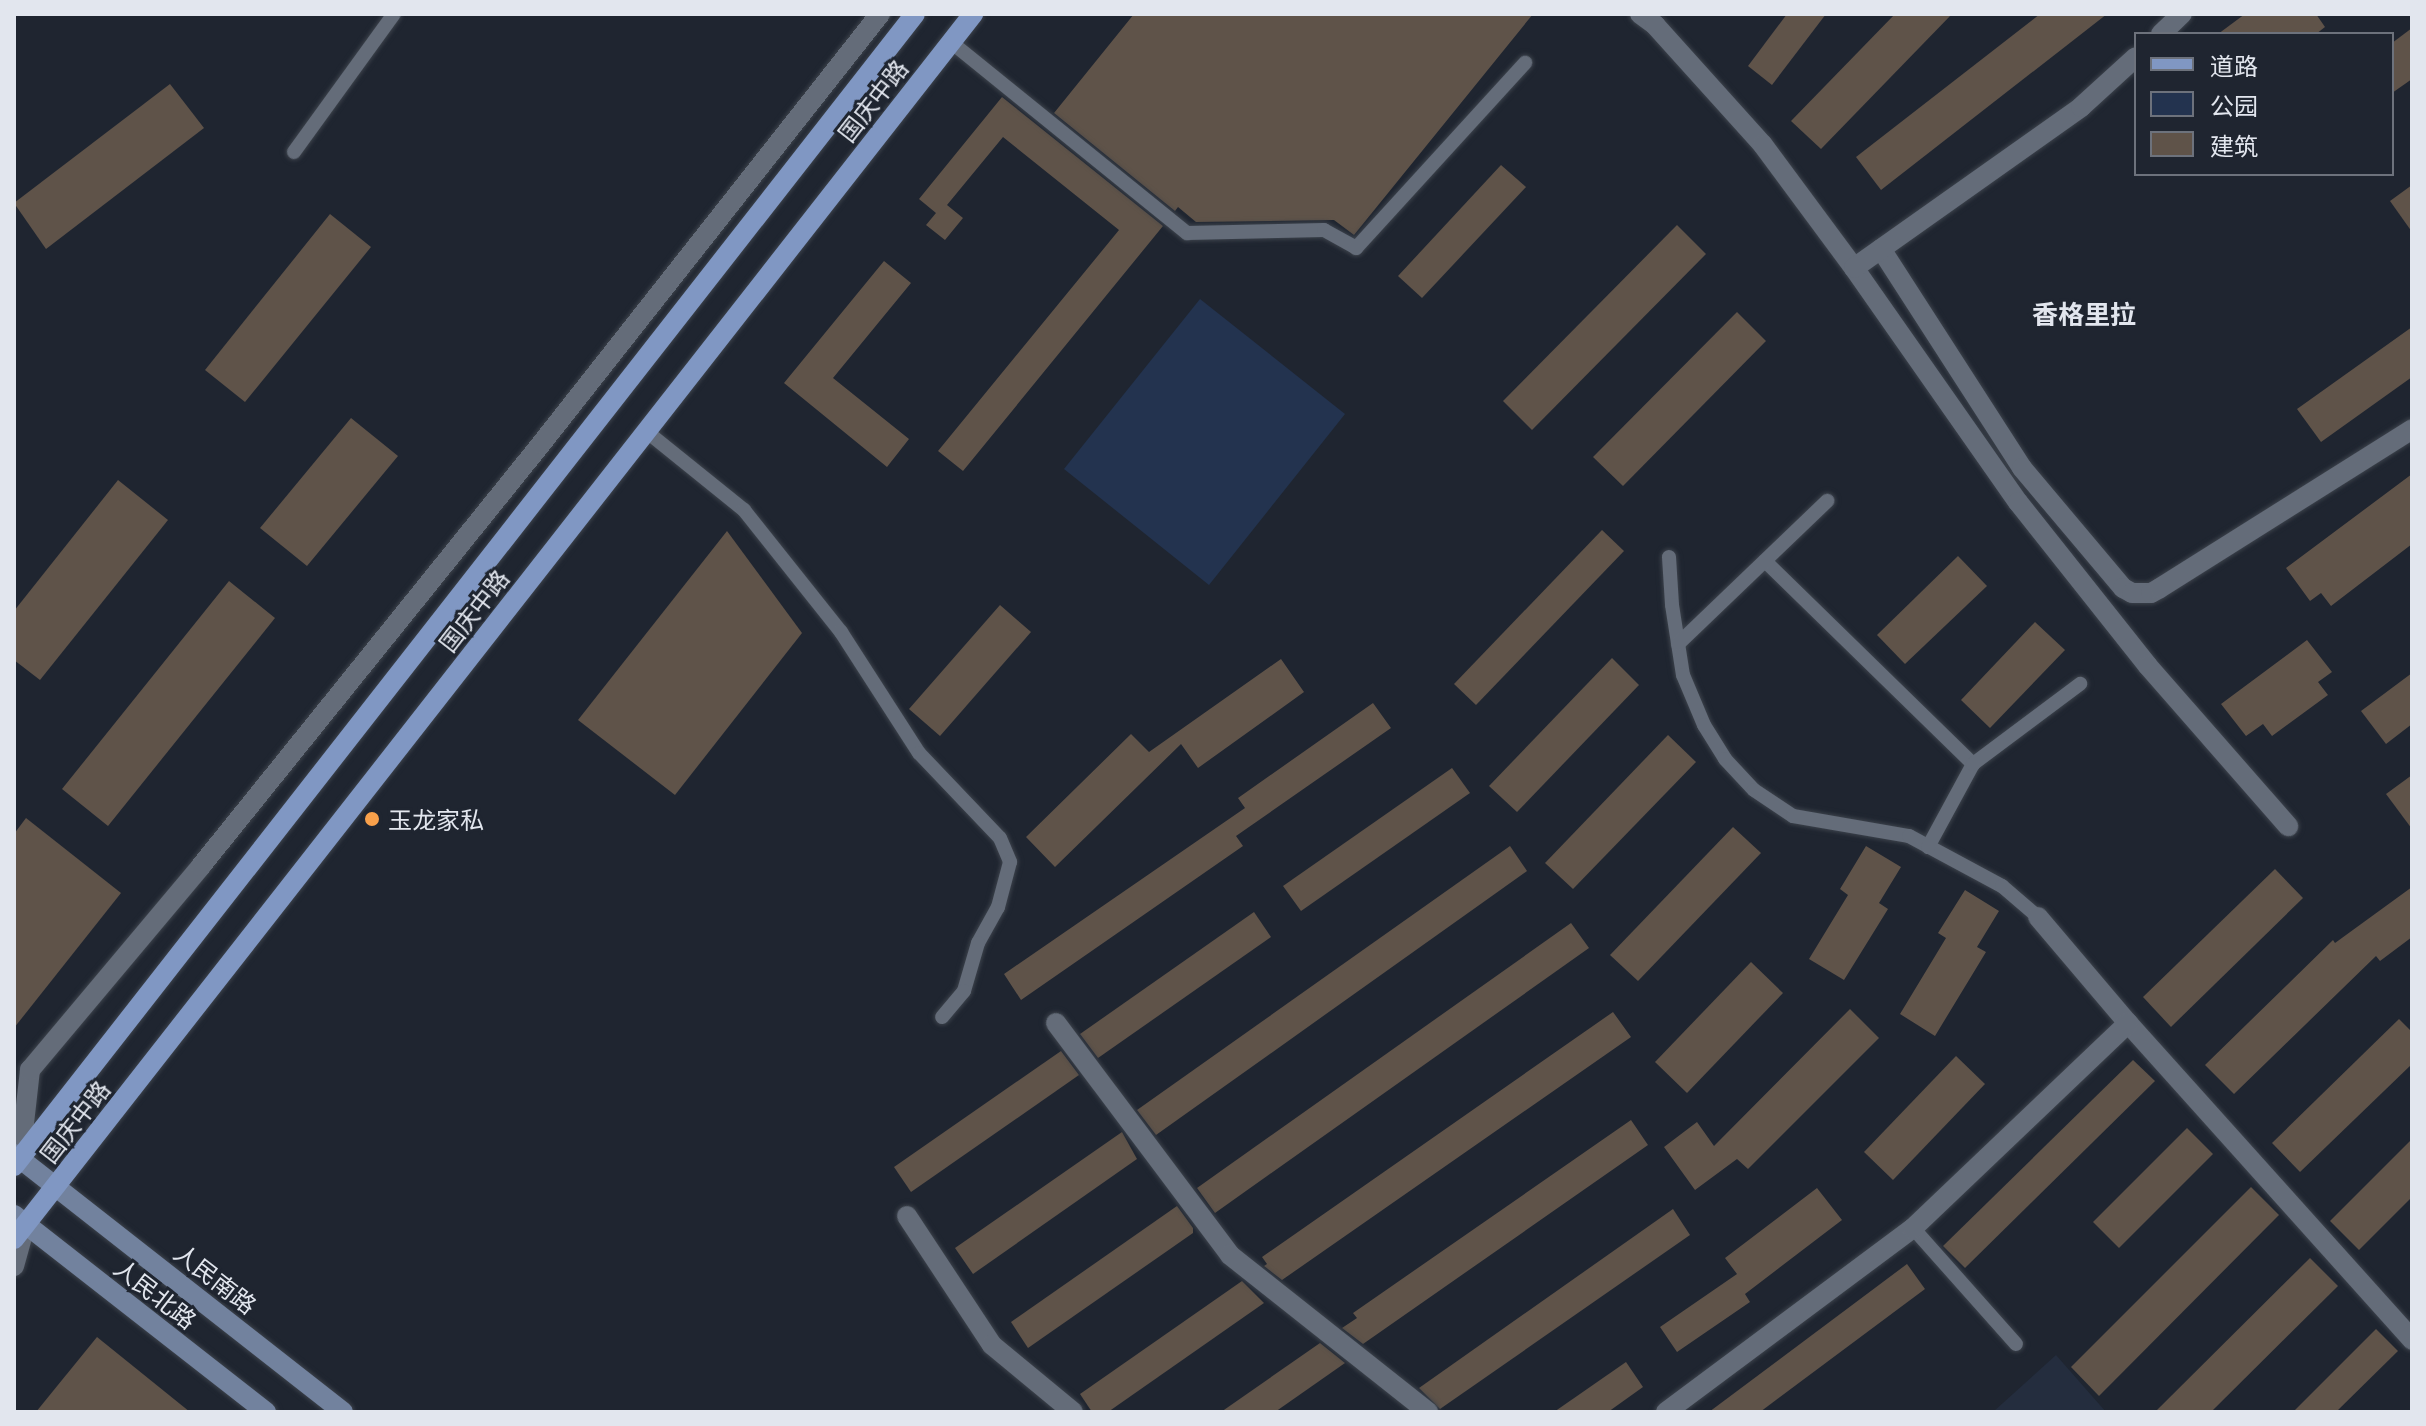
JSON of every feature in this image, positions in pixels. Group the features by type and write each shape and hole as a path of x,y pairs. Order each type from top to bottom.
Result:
{"main road":[{"name":"国庆中路","path":"16,1159 915,14"},
{"name":"国庆中路","path":"18,1226 56,1186 973,14"},
{"path":"16,1159 56,1186"},
{"name":"人民南路","path":"56,1186 343,1412"},
{"name":"人民北路","path":"18,1226 266,1412"}],"street":[{"path":"16,1159 30,1070 201,866 880,14"},
{"path":"1640,14 1655,25 1763,145 1854,268 2018,502 2148,666 2288,826"},
{"path":"2163,32 2182,14"},
{"path":"1854,268 2081,107 2134,59"},
{"path":"1881,249 2022,468 2123,588 2132,593 2151,593 2160,588 2412,429"},
{"path":"2038,917 2128,1023 2412,1340"},
{"path":"1056,1023 1230,1255 1428,1412"},
{"path":"1666,1412 1913,1228 2128,1023"},
{"path":"907,1216 992,1345 1073,1412"},
{"path":"14,1266 18,1226"}],"lane":[{"path":"294,152 394,14"},
{"path":"951,42 1187,233 1324,230 1356,248 1525,63"},
{"path":"646,431 744,510 841,632 919,753 1000,838 1010,862 998,907 978,943 964,991 942,1017"},
{"path":"1678,644 1827,501"},
{"path":"1669,557 1683,675 1704,725 1725,759 1754,790 1793,816 1909,836 2002,886 2038,917"},
{"path":"1765,561 1973,764"},
{"path":"1928,847 1973,764 2080,684"},
{"path":"1913,1228 2016,1344"}],"shaded area":[{"path":"2056,1355 2106,1412 1993,1412"}],"green space":[{"path":"1200,299 1345,414 1209,585 1064,469"}],"building":[{"path":"1134,14 1533,14 1354,235 1334,220 1196,222 1178,207 1175,211 1054,113"},
{"path":"1787,14 1826,14 1772,85 1748,66"},
{"path":"1895,14 1952,14 1821,149 1791,121"},
{"path":"2040,14 2107,14 1881,190 1856,157"},
{"path":"2245,14 2316,14 2325,27 2319,32 2221,32"},
{"path":"2412,28 2412,79 2394,92 2394,42"},
{"path":"170,84 204,128 46,249 14,203"},
{"path":"1002,97 1163,226 963,471 938,451 1119,230 1003,137 947,205 963,218 945,240 926,225 936,213 919,199"},
{"path":"1501,165 1526,187 1422,298 1398,276"},
{"path":"2412,185 2412,232 2390,201"},
{"path":"330,214 371,247 245,402 205,370"},
{"path":"1677,225 1706,254 1532,430 1503,401"},
{"path":"884,261 911,283 833,378 909,439 887,467 784,383"},
{"path":"1737,312 1766,341 1623,486 1593,457"},
{"path":"2412,327 2412,377 2321,442 2297,409"},
{"path":"351,418 398,456 307,566 260,528"},
{"path":"2412,474 2412,544 2331,606 2321,593 2310,601 2286,568"},
{"path":"118,480 168,520 40,680 14,660 14,611"},
{"path":"1602,530 1624,551 1476,705 1454,684"},
{"path":"727,531 802,633 675,795 578,720"},
{"path":"1958,556 1987,586 1905,664 1877,635"},
{"path":"229,581 275,618 108,826 62,789"},
{"path":"1000,605 1031,632 940,736 909,709"},
{"path":"2035,622 2065,650 1990,728 1961,700"},
{"path":"2307,640 2332,672 2318,682 2328,695 2272,736 2263,724 2246,736 2221,704"},
{"path":"1612,658 1639,685 1517,812 1489,786"},
{"path":"1281,659 1304,692 1198,768 1181,744 1055,867 1026,837 1131,734 1149,752"},
{"path":"2412,673 2412,724 2386,744 2361,711"},
{"path":"1373,703 1391,728 1236,836 1243,846 1021,1000 1004,974 1245,808 1238,798"},
{"path":"1668,735 1696,762 1573,889 1545,863"},
{"path":"1452,768 1470,793 1301,911 1283,886"},
{"path":"2412,775 2412,829 2386,794"},
{"path":"26,818 121,893 14,1028 14,834"},
{"path":"1733,827 1761,853 1638,981 1610,955"},
{"path":"1510,846 1527,871 1156,1135 1137,1110"},
{"path":"1866,846 1901,867 1879,903 1888,909 1844,980 1809,959 1848,895 1840,889"},
{"path":"2275,869 2303,898 2171,1027 2143,997"},
{"path":"2412,887 2412,937 2380,961 2376,956 2234,1094 2205,1065 2333,940 2335,943"},
{"path":"1965,890 1999,911 1977,947 1986,952 1935,1036 1900,1014 1946,938 1938,933"},
{"path":"1254,912 1271,937 1098,1058 1080,1034"},
{"path":"1571,923 1589,948 1215,1213 1197,1188"},
{"path":"1751,962 1783,993 1687,1093 1655,1062"},
{"path":"1850,1009 1879,1038 1748,1169 1737,1159 1695,1190 1664,1147 1697,1122 1714,1146"},
{"path":"1613,1012 1631,1037 1282,1280 1264,1266 1267,1264 1262,1257"},
{"path":"2399,1019 2412,1032 2412,1064 2300,1172 2272,1143"},
{"path":"1061,1051 1079,1075 911,1192 894,1167"},
{"path":"1956,1056 1985,1084 1893,1180 1864,1152"},
{"path":"2133,1060 2155,1081 1965,1268 1943,1246"},
{"path":"1631,1120 1648,1145 1363,1344 1342,1328 1357,1318 1353,1313"},
{"path":"2187,1128 2213,1154 2119,1248 2093,1222"},
{"path":"1122,1132 1137,1159 973,1274 955,1248"},
{"path":"2412,1139 2412,1197 2359,1250 2330,1221"},
{"path":"2251,1187 2279,1215 2099,1396 2071,1367"},
{"path":"1817,1188 1842,1220 1745,1294 1750,1302 1677,1352 1660,1327 1737,1274 1725,1258"},
{"path":"1177,1206 1193,1228 1193,1233 1028,1348 1011,1322"},
{"path":"1673,1209 1690,1235 1440,1409 1419,1388"},
{"path":"2310,1258 2338,1286 2211,1412 2155,1412"},
{"path":"1907,1264 1925,1289 1760,1412 1709,1412"},
{"path":"1242,1281 1264,1303 1108,1412 1092,1412 1080,1394"},
{"path":"2376,1329 2398,1351 2336,1412 2293,1412"},
{"path":"97,1337 190,1412 36,1412"},
{"path":"1320,1343 1345,1363 1275,1412 1221,1412"},
{"path":"1626,1362 1643,1387 1608,1412 1554,1412"}],"place":[{"name":"玉龙家私","path":"372,819"}],"district":[{"name":"香格里拉","path":"2084,313"}]}
